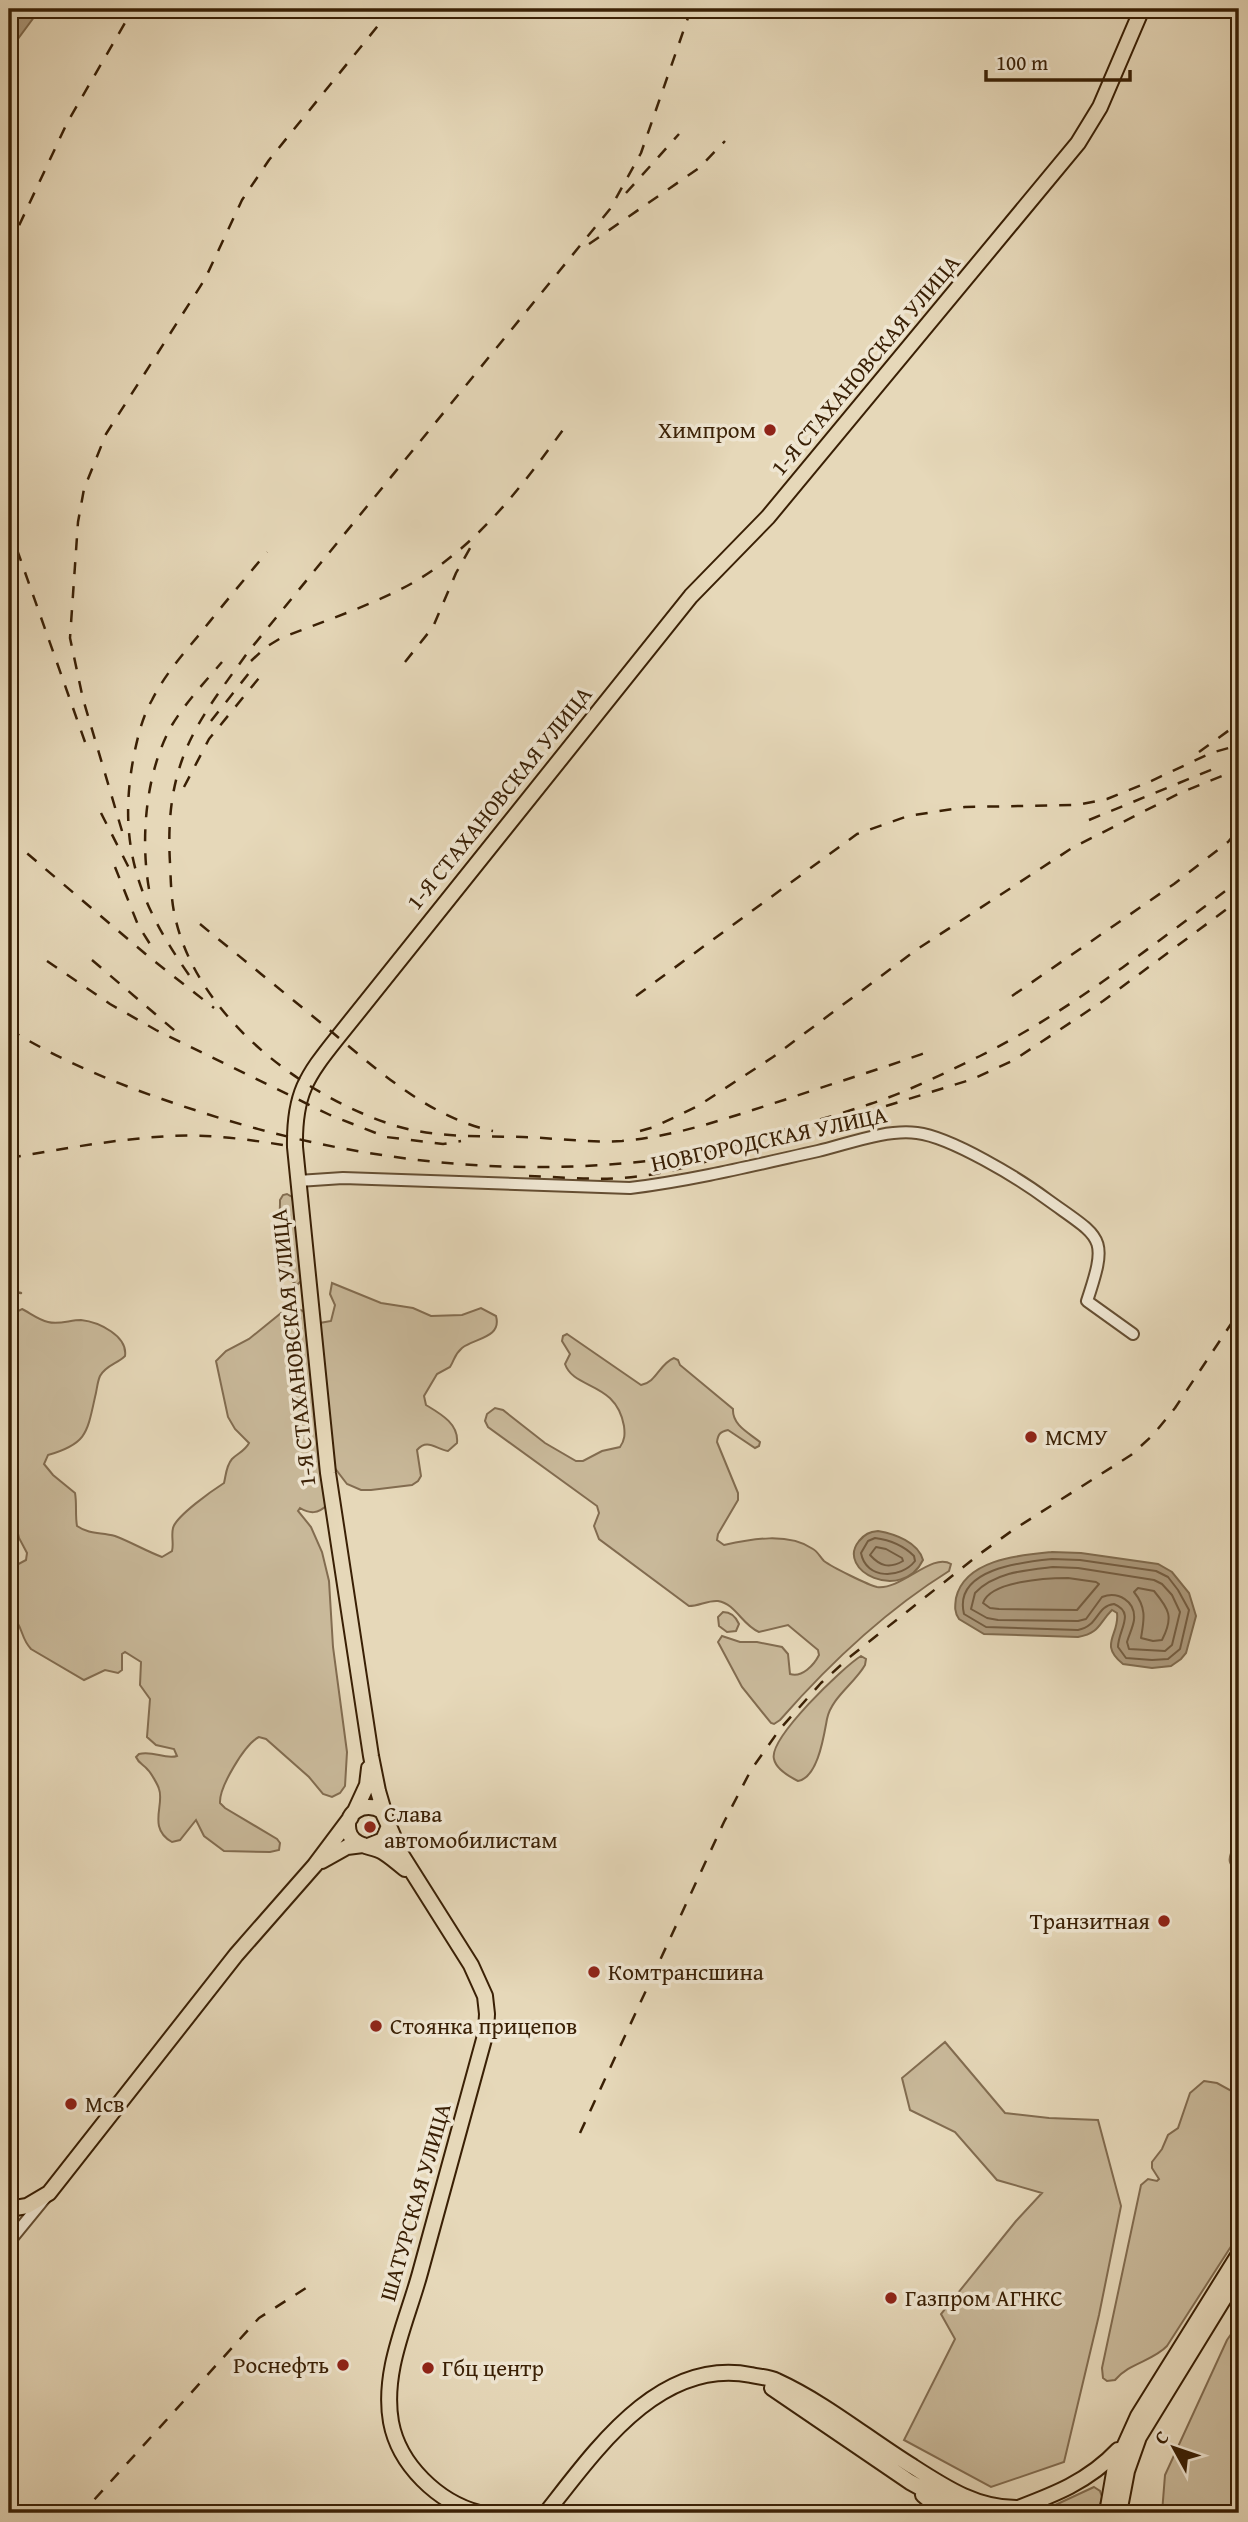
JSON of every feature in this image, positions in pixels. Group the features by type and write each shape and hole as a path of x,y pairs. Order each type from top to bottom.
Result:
{"main road":[{"name":"1-Я СТАХАНОВСКАЯ УЛИЦА","path":"416,1880 396,1843 377,1791 328,1473 298,1181 295,1127 298,1101 305,1082 502,828 683,605 705,579 768,517 1078,144 1100,107 1142,9"},
{"path":"371,1756 367,1785 348,1827 351,1836 393,1859 416,1880"},
{"path":"9,2209 27,2206 49,2193 251,1937 315,1865 352,1815 368,1806 378,1808 387,1820 383,1840 336,1852 315,1865"},
{"name":"ШАТУРСКАЯ УЛИЦА","path":"416,1880 471,1965 485,1996 487,2014 486,2032 395,2356 389,2389 391,2421 395,2439 407,2461 423,2480 447,2499 479,2513"},
{"path":"1107,2513 1115,2467 1128,2448 1156,2385 1239,2254"},
{"path":"1005,2513 1057,2494 1089,2476 1139,2437 1239,2274"},
{"path":"546,2513 608,2438 655,2397 677,2384 708,2373 736,2372 774,2379 842,2419 981,2510"},
{"path":"750,2375 910,2482 953,2505 981,2510 1019,2508"},
{"path":"1119,2513 1128,2448"},
{"path":"1089,2476 1115,2467"},
{"path":"910,2482 944,2513"}],"street":[{"name":"НОВГОРОДСКАЯ УЛИЦА","path":"298,1181 350,1178 630,1188 701,1177 879,1136 924,1134 970,1153 1027,1184 1090,1230 1100,1246 1098,1267 1087,1301 1133,1334"},
{"path":"9,2242 49,2193"}],"shaded area":[{"path":"287,1194 292,1197 294,1205 301,1281 297,1285 280,1266 277,1256 280,1200"},
{"path":"332,1283 381,1303 413,1308 431,1316 462,1315 481,1308 496,1316 495,1329 462,1348 450,1367 437,1374 424,1396 426,1405 452,1425 457,1443 448,1451 428,1445 417,1450 421,1476 412,1485 361,1490 347,1484 331,1463 317,1330 320,1323 331,1321 335,1305 330,1294"},
{"path":"296,1308 306,1316 327,1505 317,1511 300,1508 298,1511 311,1527 322,1552 329,1581 333,1647 347,1752 345,1786 340,1793 332,1797 323,1794 309,1777 266,1739 259,1737 247,1748 234,1767 220,1803 277,1839 280,1843 279,1850 224,1851 204,1836 196,1820 180,1840 172,1842 160,1830 158,1823 158,1787 136,1757 144,1753 177,1756 174,1749 156,1745 147,1737 150,1699 140,1685 141,1662 125,1652 122,1654 122,1670 118,1673 105,1670 84,1680 31,1649 18,1623 9,1614 9,1569 26,1560 27,1553 19,1538 9,1496 9,1327 12,1314 22,1309 52,1323 88,1321 111,1331 122,1342 125,1356 105,1369 100,1376 90,1420 83,1436 61,1451 48,1455 44,1464 75,1493 77,1526 91,1532 115,1536 162,1557 172,1551 172,1531 176,1523 224,1483 230,1462 249,1443 228,1417 216,1361 286,1309"},
{"path":"567,1334 641,1385 651,1380 669,1361 674,1358 678,1360 680,1365 733,1409 738,1424 760,1442 755,1448 728,1430 718,1437 717,1442 738,1493 738,1500 718,1534 717,1540 724,1545 769,1538 792,1540 813,1549 834,1567 877,1587 896,1583 935,1563 951,1564 949,1571 880,1621 838,1659 780,1720 771,1723 742,1687 718,1642 722,1636 740,1642 782,1647 788,1654 790,1674 794,1675 811,1666 819,1655 818,1650 788,1625 759,1632 753,1629 724,1603 714,1601 689,1606 599,1539 594,1526 599,1513 597,1506 488,1427 485,1421 487,1414 495,1408 503,1410 545,1443 576,1461 583,1461 602,1451 620,1447 624,1439 624,1426 620,1411 604,1393 570,1372 565,1364 570,1354 562,1341"},
{"path":"723,1612 736,1619 739,1624 736,1631 727,1632 719,1626 718,1617"},
{"path":"861,1656 866,1659 865,1665 833,1704 815,1764 805,1778 798,1781 777,1766 774,1759 775,1749 808,1704"},
{"path":"1239,1852 1239,1892 1234,1882 1235,1870 1230,1860 1231,1853"},
{"path":"945,2042 1005,2113 1098,2120 1121,2206 1099,2315 1064,2462 991,2487 904,2440 955,2339 941,2314 1042,2193 997,2180 955,2132 910,2110 902,2078"},
{"path":"1204,2081 1217,2083 1239,2095 1239,2234 1167,2346 1115,2380 1107,2381 1103,2378 1102,2368 1141,2185 1148,2179 1159,2179 1152,2168 1152,2162 1168,2135 1178,2128 1190,2093"},
{"path":"1239,2323 1239,2513 1162,2513 1165,2475 1227,2340"},
{"path":"1094,2487 1100,2491 1102,2497 1098,2513 1038,2513"}],"water":[{"path":"9,9 40,9 9,51"},
{"path":"878,1531 898,1537 916,1548 923,1560 913,1573 901,1579 887,1581 863,1572 856,1563 854,1552 863,1537"},
{"path":"1052,1552 1081,1553 1158,1564 1172,1572 1189,1593 1196,1616 1186,1653 1171,1666 1152,1668 1123,1664 1112,1651 1117,1613 1112,1610 1095,1630 1078,1637 984,1634 959,1619 955,1606 956,1598 961,1585 970,1575 982,1567 1010,1558"}],"waterway":[{"path":"9,1291 21,1293"}],"railway":[{"path":"9,247 67,123 133,9"},
{"path":"691,9 641,153 610,209 248,652 195,731 178,773 171,811 169,837 172,900 176,921 189,957 208,990 232,1021 260,1049 326,1096 396,1126 427,1133 597,1141 643,1138 724,1119 933,1050"},
{"path":"122,831 83,699 70,638 78,522 84,489 106,434 205,279 242,200 269,160 381,22"},
{"path":"626,193 679,134"},
{"path":"589,244 699,168 725,141"},
{"path":"251,661 281,638 395,592 446,561 469,542 510,499 565,427"},
{"path":"9,527 85,742"},
{"path":"405,662 433,627 456,573 473,543"},
{"path":"189,975 156,921 135,869 128,813 135,750 146,712 162,683 267,552"},
{"path":"149,889 145,826 156,763 177,717 222,662"},
{"path":"211,721 249,673"},
{"path":"184,787 209,739 259,678"},
{"path":"1199,752 1239,723"},
{"path":"636,996 857,834 908,816 965,807 1077,805 1107,799 1211,753 1239,745"},
{"path":"1089,820 1213,769"},
{"path":"640,1131 698,1106 773,1057 916,950 1072,848 1180,793 1239,769"},
{"path":"101,813 129,868"},
{"path":"1012,996 1174,884 1228,842 1239,829"},
{"path":"9,838 149,957 214,1008"},
{"path":"115,867 138,925 155,952"},
{"path":"9,1029 60,1057 140,1091 223,1119 336,1147 394,1157 510,1167 626,1163 723,1148 860,1107 926,1082 1048,1018 1113,974 1239,881"},
{"path":"886,1106 973,1079 1014,1060 1103,1001 1239,900"},
{"path":"200,924 401,1088 445,1114 493,1131"},
{"path":"92,960 181,1036"},
{"path":"47,961 110,1004 156,1030 330,1115 386,1137 443,1144 461,1141"},
{"path":"9,1158 109,1142 170,1136 227,1138 283,1145"},
{"path":"529,1176 598,1179 634,1177 726,1156"},
{"path":"580,2133 724,1822 751,1770 780,1729 821,1683 851,1656 981,1553 1131,1455 1153,1435 1175,1408 1239,1312"},
{"path":"75,2513 93,2501 259,2318 306,2288"}],"place":[{"name":"Химпром","path":"770,430"},
{"name":"МСМУ","path":"1031,1437"},
{"name":"Слава автомобилистам","path":"370,1827"},
{"name":"Транзитная","path":"1164,1921"},
{"name":"Комтрансшина","path":"594,1972"},
{"name":"Стоянка прицепов","path":"376,2026"},
{"name":"Мсв","path":"71,2104"},
{"name":"Газпром АГНКС","path":"891,2298"},
{"name":"Роснефть","path":"343,2365"},
{"name":"Гбц центр","path":"428,2368"}]}
